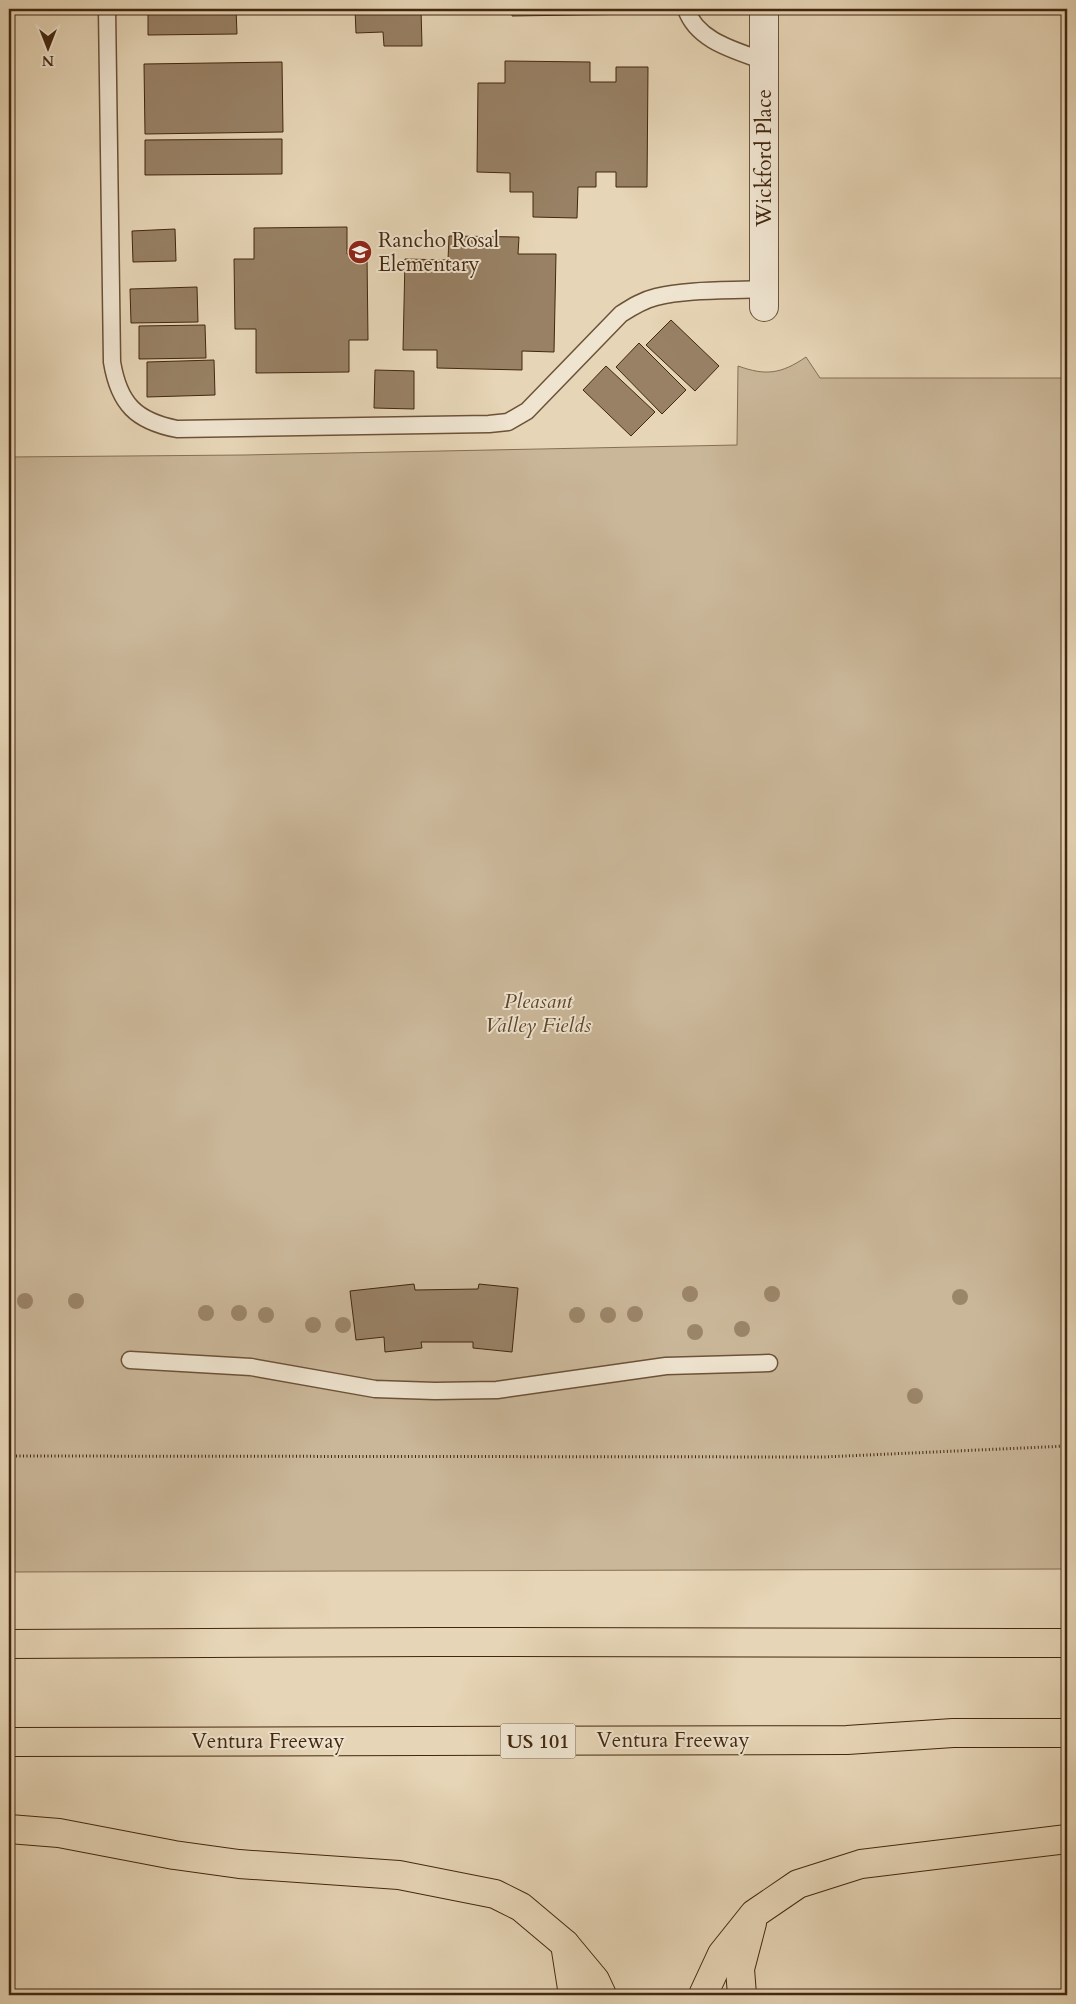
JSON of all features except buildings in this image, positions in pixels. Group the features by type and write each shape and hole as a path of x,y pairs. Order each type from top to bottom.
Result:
{"highway":[{"path":"9,1644 422,1642 1067,1643"},
{"name":"Ventura Freeway","path":"9,1742 847,1740 954,1733 1067,1733"},
{"path":"9,1829 59,1833 174,1855 239,1864 399,1875 495,1894 521,1907 565,1944 595,1980 602,1995"},
{"path":"702,1995 722,1954 754,1914 798,1884 861,1864 1067,1839"},
{"path":"742,1995 740,1969 754,1914"},
{"path":"565,1944 573,1995"}],"street":[{"name":"Wickford Place","path":"764,9 764,298"}],"lane":[{"path":"107,9 112,362 116,381 123,398 134,412 157,425 178,429 508,422 526,412 621,314 636,304 656,297 688,293 764,298"},
{"path":"686,9 694,24 706,37 764,61"},
{"path":"130,1360 251,1367 375,1389 435,1391 498,1390 666,1366 769,1362"}],"path":[{"path":"9,1456 823,1457 1067,1446"}],"green space":[{"name":"Pleasant Valley Fields","path":"806,357 820,378 1067,378 1067,1569 9,1572 9,457 244,455 737,445 738,366 757,371 773,372 789,367"}],"place":[{"name":"Rancho Rosal Elementary","path":"360,252"}]}
